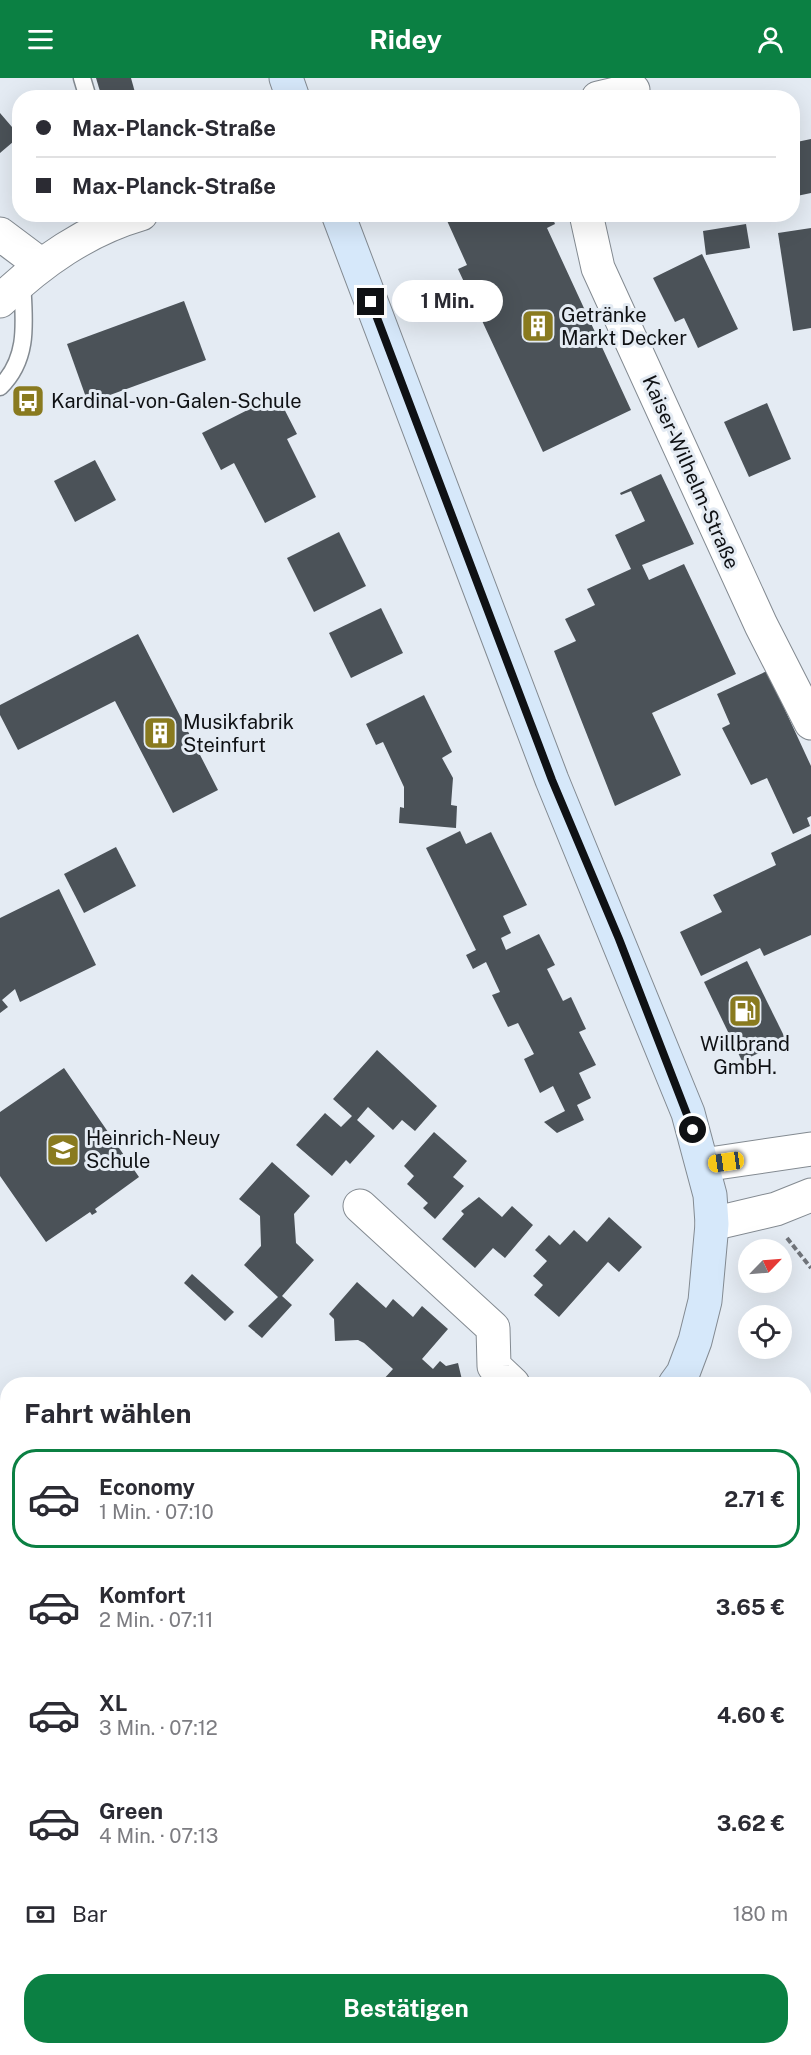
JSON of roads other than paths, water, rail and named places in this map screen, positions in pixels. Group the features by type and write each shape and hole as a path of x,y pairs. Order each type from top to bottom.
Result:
{"main road":[{"path":"341,222 552,780 688,1113 703,1165 712,1224 705,1301 695,1341 680,1377"}],"street":[{"path":"0,234 21,282 83,237 116,222"},
{"name":"Kaiser-Wilhelm-Straße","path":"588,222 598,268 761,625 811,723"},
{"path":"703,1165 811,1149"},
{"path":"712,1224 776,1209 811,1196"},
{"path":"360,1206 493,1328 494,1366 506,1377"}],"lane":[{"path":"0,387 18,364 24,338 21,282"}],"place":[{"name":"Getränke Markt Decker","path":"538,326"},
{"name":"Kardinal-von-Galen-Schule","path":"28,401"},
{"name":"Musikfabrik Steinfurt","path":"160,733"},
{"name":"Willbrand GmbH.","path":"745,1011"},
{"name":"Heinrich-Neuy Schule","path":"63,1150"}]}
